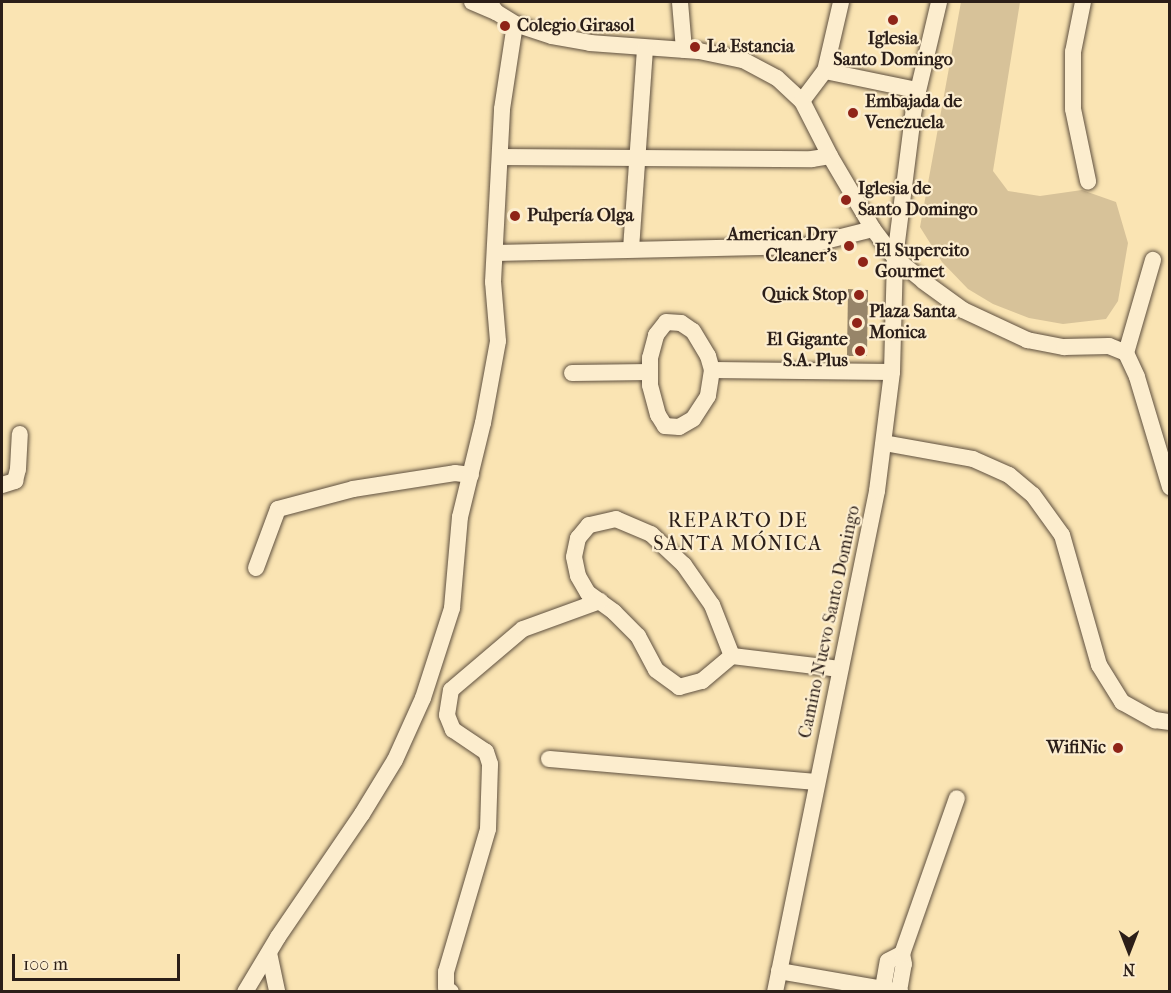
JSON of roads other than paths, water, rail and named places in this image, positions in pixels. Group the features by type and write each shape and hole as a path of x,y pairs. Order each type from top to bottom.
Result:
{"street":[{"path":"472,2 492,7 515,24 552,36 590,43 684,50 743,60 777,78 802,101 830,156 873,229 895,258 963,309 1009,334 1048,345 1109,346 1125,353 1137,377 1170,487"},
{"path":"680,2 684,50"},
{"path":"802,101 825,71 841,2"},
{"name":"Camino Nuevo Santo Domingo","path":"775,992 884,443 892,372 895,258 917,90 939,2"},
{"path":"1083,2 1073,52 1073,109 1088,181"},
{"path":"245,992 384,778 423,698 452,608 460,517 471,475 498,341 493,282 502,109 515,24"},
{"path":"631,249 645,48"},
{"path":"825,71 917,90"},
{"path":"500,158 812,159 830,156"},
{"path":"495,253 805,246 873,229"},
{"path":"1125,353 1136,325 1153,260"},
{"path":"666,322 681,323 693,331 708,356 712,370 708,396 693,419 679,427 665,426 658,415 650,385 650,358 656,334 666,322"},
{"path":"712,370 892,372"},
{"path":"572,373 650,372"},
{"path":"2,485 15,481 20,434"},
{"path":"884,443 973,459 1008,475 1033,495 1062,535 1099,665 1122,702 1155,720 1170,722"},
{"path":"256,568 278,509 352,489 455,473 471,475"},
{"path":"732,656 712,605 684,566 651,534 616,519 589,525 578,538 574,558 578,576 588,593 638,636 656,670 679,687 702,681 732,656 840,669"},
{"path":"450,992 446,988 446,972 488,829 490,764 486,752 453,730 447,715 451,690 463,677 523,629 600,602"},
{"path":"549,759 817,782"},
{"path":"779,971 894,990 888,961 902,954 957,798"},
{"path":"269,953 276,992"}],"place":[{"name":"Iglesia Santo Domingo","path":"893,20"},
{"name":"Colegio Girasol","path":"505,26"},
{"name":"La Estancia","path":"695,47"},
{"name":"Embajada de Venezuela","path":"853,113"},
{"name":"Iglesia de Santo Domingo","path":"846,200"},
{"name":"Pulpería Olga","path":"515,216"},
{"name":"American Dry Cleaner's","path":"849,246"},
{"name":"El Supercito Gourmet","path":"863,262"},
{"name":"Quick Stop","path":"859,295"},
{"name":"Plaza Santa Monica","path":"857,323"},
{"name":"El Gigante S.A. Plus","path":"860,351"},
{"name":"WifiNic","path":"1118,748"}],"district":[{"name":"REPARTO DE SANTA MÓNICA","path":"738,532"}]}
